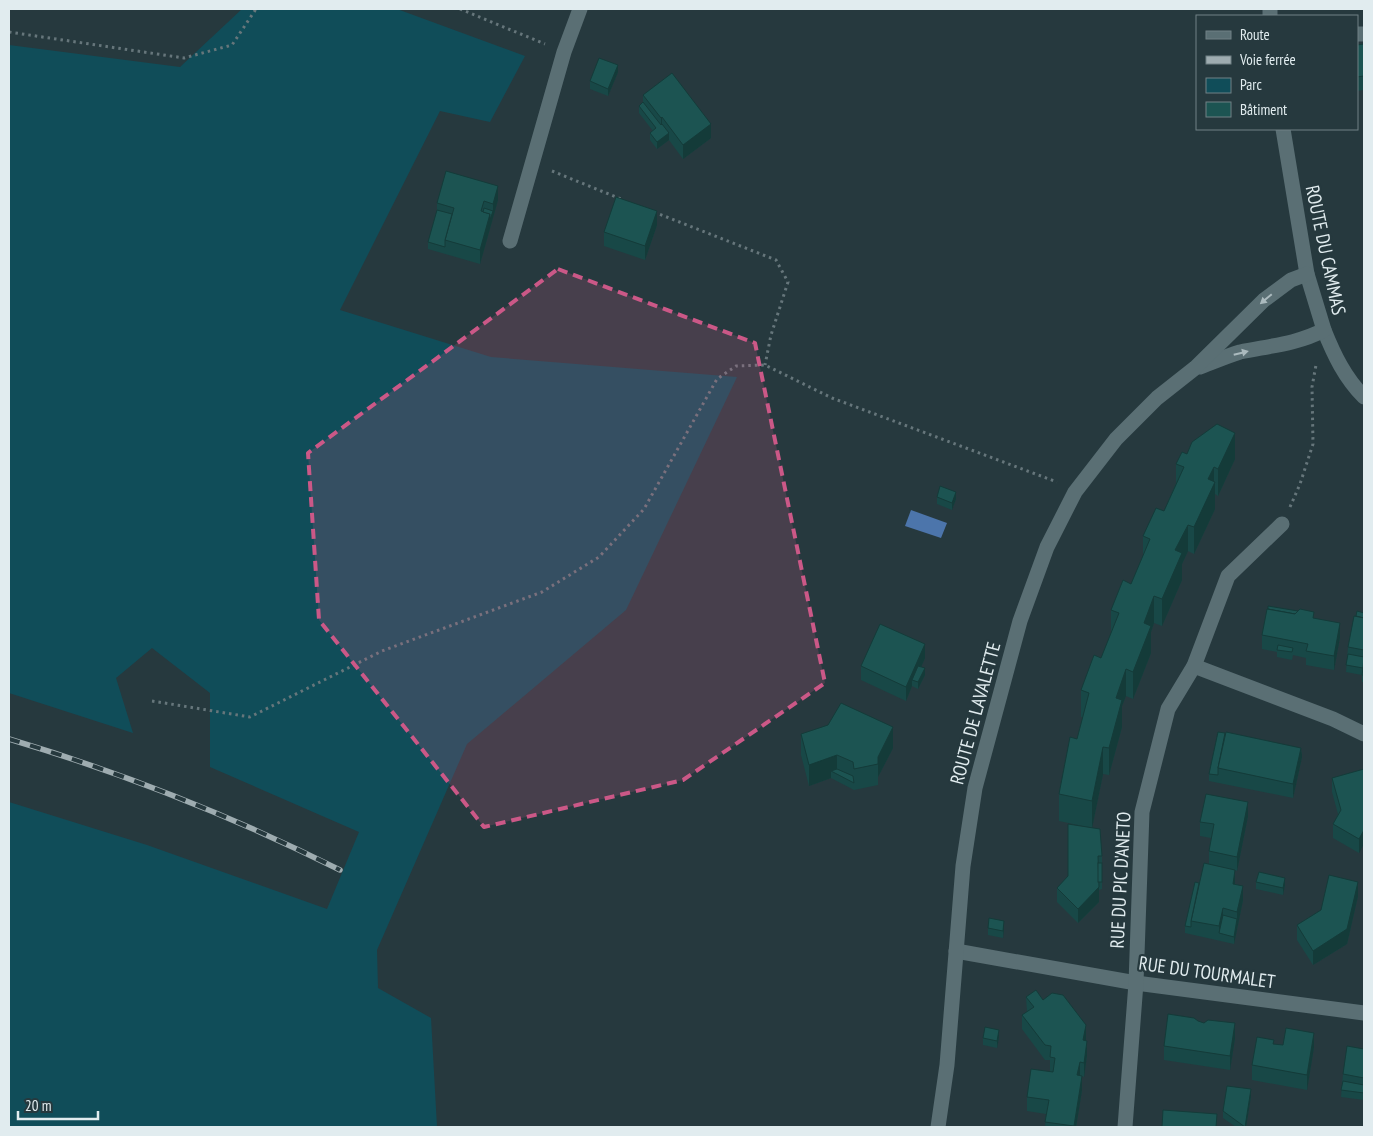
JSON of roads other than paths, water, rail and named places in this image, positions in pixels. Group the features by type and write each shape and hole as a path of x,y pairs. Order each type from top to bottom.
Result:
{"street":[{"path":"510,241 564,52 580,9"},
{"name":"ROUTE DU CAMMAS","path":"1282,130 1307,274 1324,330 1333,353 1352,385 1364,397"},
{"name":"ROUTE DE LAVALETTE","path":"938,1127 946,1065 964,866 975,788 1020,621 1047,547 1075,492 1116,439 1157,398 1195,368 1264,300 1291,280 1307,274"},
{"name":"ROUTE DE LAVALETTE","path":"1195,368 1239,352 1309,338 1324,330"},
{"name":"RUE DU PIC D'ANETO","path":"1125,1127 1136,983 1142,812 1168,709 1194,666 1228,576 1282,524"},
{"path":"1194,666 1333,719 1364,734"},
{"name":"RUE DU TOURMALET","path":"956,951 1136,983 1364,1013"}],"water":[{"path":"911,510 947,523 941,538 905,526"}],"railway":[{"path":"9,739 94,766 178,797 260,832 340,870"}]}
